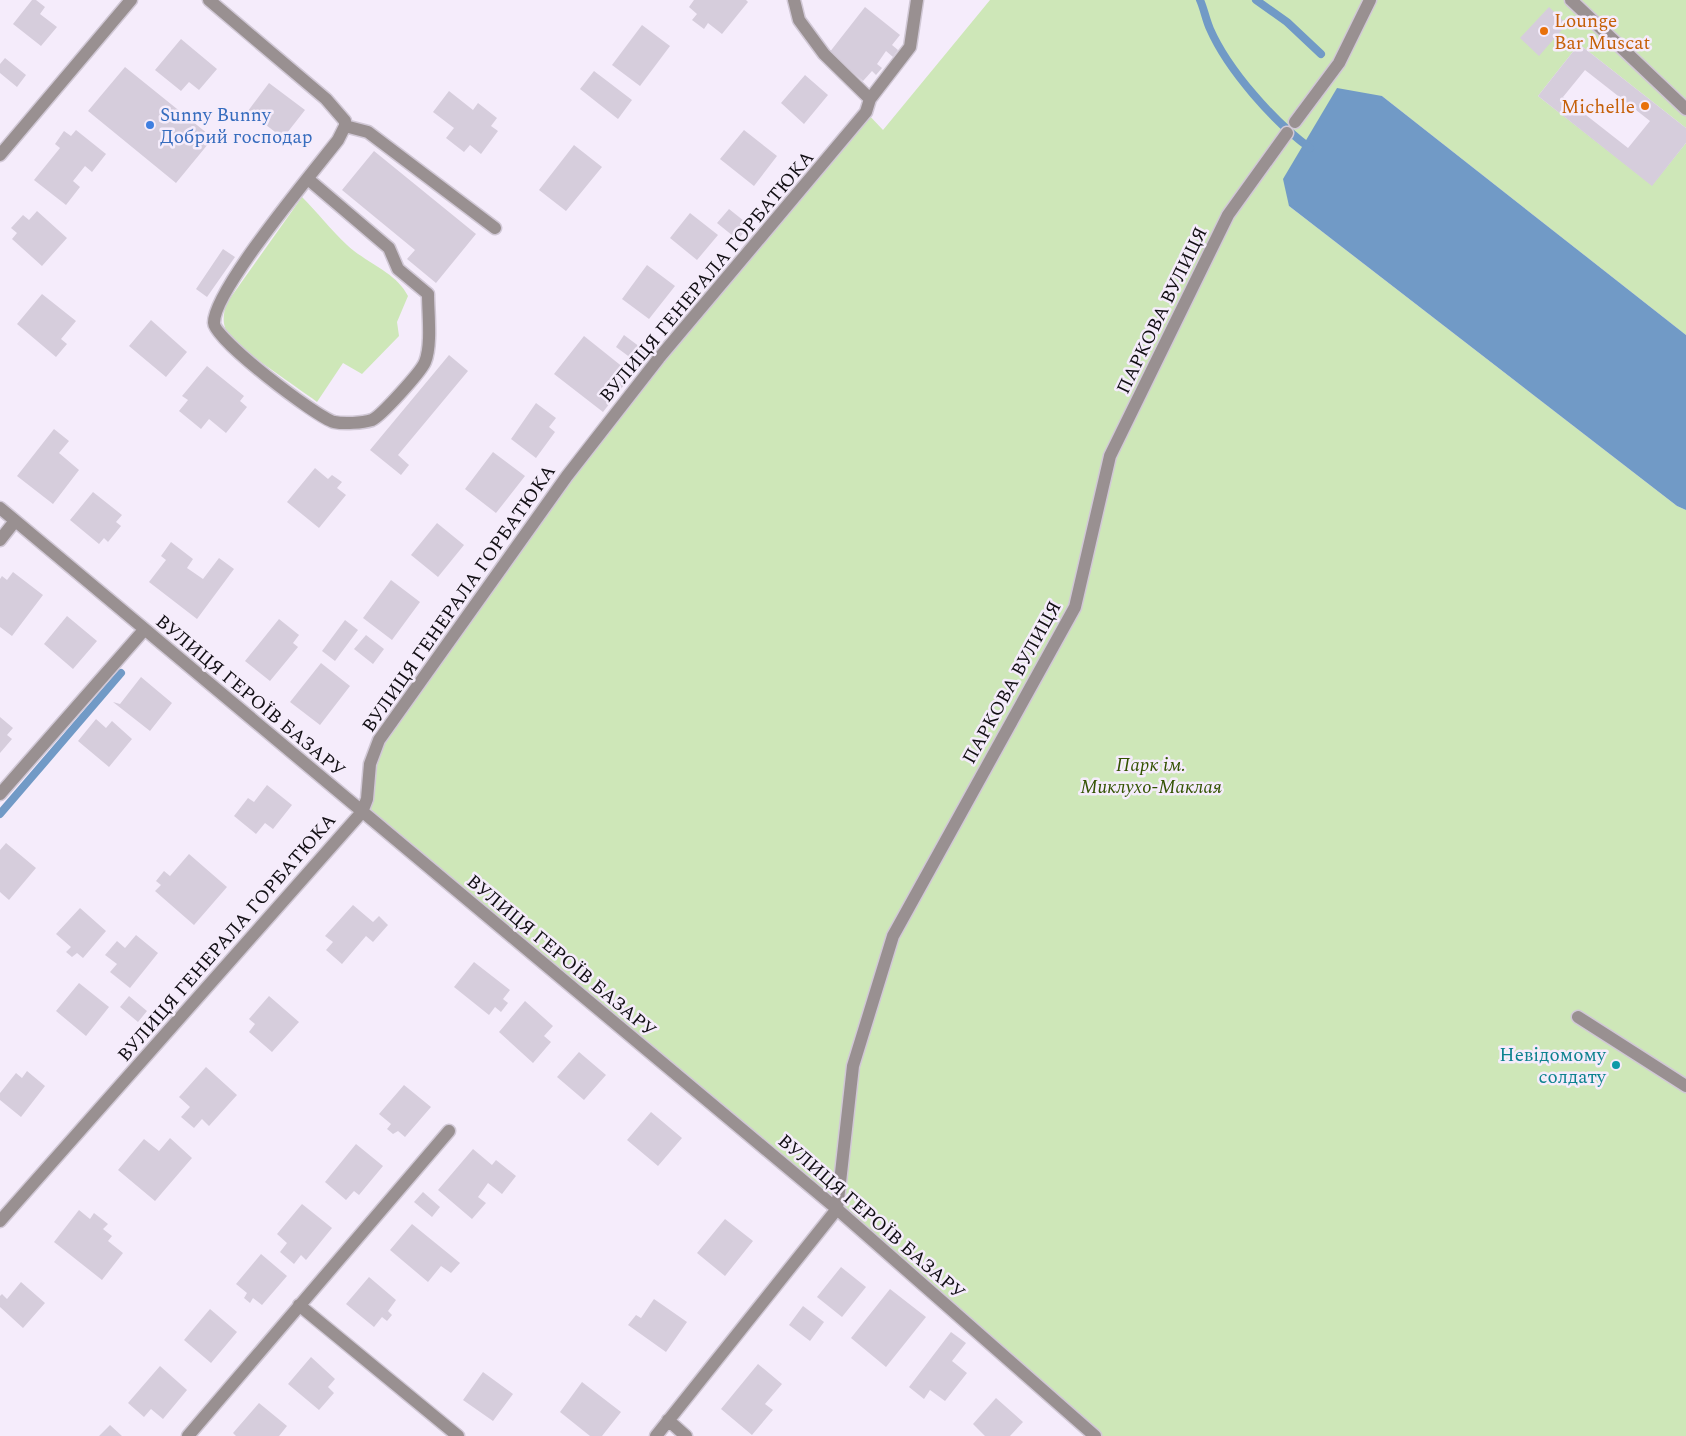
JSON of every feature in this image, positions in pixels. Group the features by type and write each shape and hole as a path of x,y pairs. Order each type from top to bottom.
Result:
{"street":[{"path":"0,155 130,0"},
{"path":"209,0 326,99 345,121 345,126 338,140 257,245 217,306 214,323 215,331 234,351 333,422 372,420 392,403 425,362 428,346 428,294 398,269 390,248 308,179"},
{"path":"794,0 799,20 824,54 870,99 910,47 917,0"},
{"path":"1295,122 1339,63 1370,0"},
{"path":"1571,0 1686,109"},
{"name":"ВУЛИЦЯ ГЕНЕРАЛА ГОРБАТЮКА","path":"0,1221 362,812 367,799 370,764 379,740 532,524 660,358 866,112 870,99"},
{"path":"345,126 368,132 495,228"},
{"name":"ПАРКОВА ВУЛИЦЯ","path":"837,1209 853,1066 893,936 1075,607 1110,456 1228,215 1287,133"},
{"name":"ВУЛИЦЯ ГЕРОЇВ БАЗАРУ","path":"0,508 837,1209 1095,1436"},
{"path":"0,540 15,521"},
{"path":"0,794 144,630"},
{"path":"1578,1017 1686,1086"},
{"path":"188,1436 448,1131"},
{"path":"656,1436 837,1209"},
{"path":"299,1305 458,1436"},
{"path":"668,1420 686,1436"}],"green space":[{"name":"Парк ім. Миклухо-Маклая","path":"990,0 1686,0 1686,128 1579,44 1538,96 1652,185 1686,143 1686,335 1382,96 1289,206 1677,506 1686,510 1686,1436 1095,1436 362,812 370,764 567,476 866,112 883,130"},
{"path":"302,197 347,245 396,280 408,296 397,322 399,336 362,374 343,363 317,402 241,346 226,330 224,320 226,304"}],"water":[{"path":"1337,88 1382,96 1686,335 1686,510 1677,506 1289,206 1283,179"}],"building":[{"path":"32,0 36,0 45,7 40,14 57,27 41,46 13,24"},
{"path":"694,0 746,0 748,2 722,34 708,23 704,29 692,20 697,14 689,7"},
{"path":"865,7 900,35 892,45 898,50 893,57 886,51 877,64 882,68 876,75 872,71 863,81 829,53"},
{"name":"Lounge Bar Muscat","path":"1549,7 1567,24 1539,56 1520,38"},
{"path":"642,25 670,46 640,86 612,65"},
{"path":"181,39 217,69 199,90 189,82 181,91 155,70"},
{"name":"Michelle","path":"1579,44 1686,128 1686,143 1652,186 1538,96","holes":["1585,70 1650,121 1628,148 1563,97"]},
{"path":"5,58 26,75 17,87 0,73 0,64"},
{"name":"Sunny Bunny Добрий господар","path":"125,67 213,138 176,183 88,111"},
{"path":"594,71 632,100 618,119 580,89"},
{"path":"805,75 828,95 804,124 781,103"},
{"path":"269,83 305,110 283,138 248,111"},
{"path":"449,91 473,110 478,103 497,118 491,126 498,131 481,154 470,145 464,152 446,138 454,128 433,112"},
{"path":"76,130 106,154 92,172 85,166 73,181 80,187 66,205 34,180 60,148 55,144 64,131 71,136"},
{"path":"744,130 777,156 754,186 720,159"},
{"path":"574,145 602,167 566,211 539,190"},
{"path":"374,151 476,234 436,283 407,259 415,250 342,190"},
{"path":"729,209 749,225 738,240 717,223"},
{"path":"37,211 67,238 42,266 12,239 17,233 11,228 23,215 29,220"},
{"path":"690,213 718,235 697,260 670,238"},
{"path":"223,249 235,257 207,297 196,289"},
{"path":"647,265 675,286 649,319 622,299"},
{"path":"42,294 76,321 61,339 67,344 56,357 17,324"},
{"path":"151,320 187,352 166,377 129,346"},
{"path":"624,335 648,353 639,364 616,347"},
{"path":"584,336 624,368 616,379 624,385 603,412 554,374"},
{"path":"449,355 468,371 398,455 409,465 401,475 370,450"},
{"path":"207,366 244,396 240,401 247,407 226,433 209,419 201,429 179,411 188,400 182,396"},
{"path":"536,403 556,418 549,427 555,432 536,458 511,439"},
{"path":"54,429 69,441 59,453 79,470 53,504 17,476"},
{"path":"493,452 525,476 496,513 465,489"},
{"path":"315,468 328,479 332,475 342,482 337,488 346,495 319,528 287,502"},
{"path":"93,492 122,515 116,522 121,526 108,542 104,538 99,544 70,520"},
{"path":"437,523 464,545 438,577 411,555"},
{"path":"171,542 193,559 187,568 203,579 219,558 234,569 197,619 149,582 166,560 161,556"},
{"path":"13,572 43,595 12,636 0,627 0,579 2,576 7,580"},
{"path":"391,580 420,602 392,640 363,618"},
{"path":"67,616 97,641 73,669 44,644"},
{"path":"279,619 299,635 293,643 298,647 270,681 245,661"},
{"path":"345,620 358,630 335,661 322,651"},
{"path":"366,635 384,649 373,664 354,649"},
{"path":"321,663 350,686 320,725 290,702"},
{"path":"141,677 172,703 150,731 113,702 120,704"},
{"path":"0,717 13,728 7,735 12,739 0,753"},
{"path":"96,719 106,728 112,721 132,739 109,767 78,741"},
{"path":"267,785 292,805 273,829 265,823 256,834 234,816 248,798 254,802"},
{"path":"6,843 36,868 9,900 0,892 0,850"},
{"path":"189,854 227,887 194,925 155,891 161,885 156,881 164,871 170,876"},
{"path":"353,905 373,922 379,916 388,925 373,942 366,936 342,964 326,950 333,942 325,936"},
{"path":"80,908 106,931 83,958 77,953 72,957 66,952 71,947 56,934"},
{"path":"136,935 158,953 130,988 110,972 117,964 105,955 117,941 125,948"},
{"path":"474,962 510,990 503,999 508,1003 501,1012 495,1007 489,1015 454,987"},
{"path":"79,983 109,1007 86,1036 56,1011"},
{"path":"129,996 147,1011 138,1022 120,1007"},
{"path":"269,996 299,1022 272,1052 249,1032 255,1024 249,1019"},
{"path":"525,1001 553,1026 544,1036 551,1042 533,1063 499,1032"},
{"path":"579,1052 606,1075 584,1100 557,1077"},
{"path":"206,1067 237,1095 209,1126 202,1119 194,1128 181,1117 190,1107 179,1097"},
{"path":"27,1071 45,1086 21,1117 0,1100 0,1093 16,1073 22,1078"},
{"path":"404,1085 431,1107 405,1137 398,1131 393,1134 387,1129 391,1124 379,1114"},
{"path":"651,1112 682,1138 658,1166 627,1140"},
{"path":"170,1138 192,1158 155,1201 118,1170 144,1139 159,1151"},
{"path":"356,1144 383,1166 359,1195 354,1191 346,1200 325,1182"},
{"path":"473,1149 492,1165 496,1160 516,1176 502,1194 488,1183 478,1197 486,1203 472,1219 438,1190"},
{"path":"423,1192 440,1207 432,1217 414,1202"},
{"path":"302,1204 332,1228 306,1260 301,1255 294,1264 280,1252 287,1243 277,1234"},
{"path":"79,1210 90,1219 94,1213 108,1224 103,1229 112,1236 108,1241 123,1253 102,1280 54,1242"},
{"path":"725,1219 753,1241 725,1276 697,1253"},
{"path":"412,1224 460,1263 451,1273 441,1266 428,1282 390,1250"},
{"path":"261,1254 287,1276 262,1305 253,1298 250,1303 244,1298 247,1293 236,1284"},
{"path":"841,1267 866,1287 842,1317 817,1297"},
{"path":"369,1277 396,1300 388,1311 392,1315 387,1321 382,1317 374,1327 346,1304"},
{"path":"21,1282 45,1303 23,1328 0,1307 0,1296 2,1294 7,1299"},
{"path":"890,1289 926,1317 886,1367 851,1338"},
{"path":"654,1299 687,1322 666,1352 628,1325 636,1315 641,1318"},
{"path":"803,1306 824,1322 810,1341 789,1325"},
{"path":"210,1309 237,1332 211,1363 184,1340"},
{"path":"951,1332 966,1343 952,1361 967,1373 945,1401 930,1390 924,1399 909,1387"},
{"path":"311,1357 335,1379 328,1387 334,1393 319,1410 288,1384"},
{"path":"758,1364 782,1384 765,1404 773,1410 752,1435 721,1409"},
{"path":"160,1366 187,1390 163,1419 151,1409 144,1417 128,1403"},
{"path":"483,1372 513,1394 493,1421 463,1400"},
{"path":"582,1382 621,1412 602,1436 590,1436 560,1412"},
{"path":"996,1398 1023,1422 1010,1436 985,1436 973,1424"},
{"path":"259,1403 287,1426 279,1436 236,1436 233,1433"},
{"path":"110,1425 122,1436 99,1436"}],"waterway":[{"path":"1200,0 1218,45 1240,78 1267,110 1310,148"},
{"path":"1256,0 1287,22 1321,54"},
{"path":"0,814 121,673"}],"place":[{"name":"Lounge Bar Muscat","path":"1544,31"},
{"name":"Michelle","path":"1645,106"},
{"name":"Sunny Bunny Добрий господар","path":"150,125"},
{"name":"Невідомому солдату","path":"1616,1065"}]}
